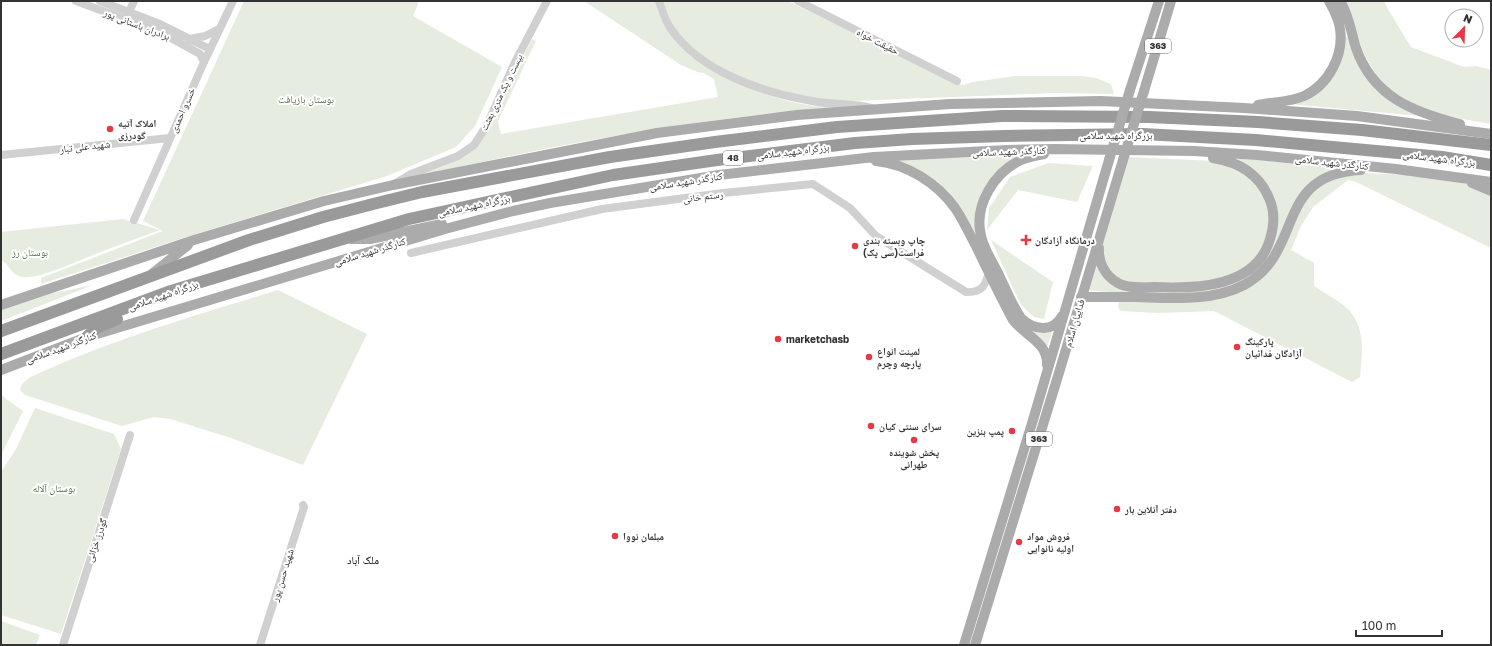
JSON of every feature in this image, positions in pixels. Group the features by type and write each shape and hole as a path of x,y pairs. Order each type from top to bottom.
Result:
{"highway":[{"name":"بزرگراه شهید سلامی","path":"1,330 250,240 323,217 422,192 610,157 715,142 837,127 1002,116 1149,117 1258,122 1362,130 1491,146"},
{"name":"بزرگراه شهید سلامی","path":"1,354 171,291 409,219 613,175 718,160 912,139 1004,136 1168,135 1256,140 1442,157 1491,165"},
{"path":"87,337 96,328 171,291"}],"main road":[{"name":"فداییان اسلام","path":"964,645 1130,90 1159,1"},
{"name":"فداییان اسلام","path":"975,645 1171,1"},
{"path":"1244,108 1297,98 1311,92 1327,76 1337,57 1340,39 1338,19 1328,1"},
{"path":"1340,1 1347,16 1360,57 1366,69 1383,91 1403,104 1436,117 1464,125 1476,131"},
{"path":"1,305 194,240 324,202 393,185 657,133 797,115 950,104 1101,101 1244,108 1358,116 1491,134"},
{"name":"کنارگذر شهید سلامی","path":"1,370 87,337 378,248 513,211 550,203 712,176 882,156 1007,150 1194,151 1257,155 1396,168 1491,182"},
{"path":"1065,308 1056,324 1049,328 1034,326 1021,318 984,246 980,230 980,216 985,199 992,185 1004,172 1017,162 1036,155 1084,151"},
{"path":"1101,232 1099,255 1100,262 1109,276 1118,283 1128,286 1170,288 1219,283 1246,272 1259,260 1269,243 1274,215 1272,203 1267,193 1255,177 1240,165 1227,160 1162,151"},
{"path":"852,159 878,161 910,170 942,193 956,210 1016,325 1038,342 1043,348 1047,361 1046,375"},
{"path":"1081,297 1191,297 1211,295 1235,289 1248,283 1268,267 1280,246 1290,220 1301,199 1317,183 1327,177 1347,171 1396,168"},
{"path":"1443,174 1479,185 1491,191"},
{"path":"338,240 370,239 416,228 513,211"},
{"path":"148,277 194,240"}],"street":[{"name":"برادران باستانی پور","path":"76,1 162,33 200,54 204,62"},
{"name":"برادران باستانی پور","path":"100,1 160,24 210,49"},
{"path":"125,20 134,1"},
{"name":"خسرو احمدی","path":"134,220 204,62 233,1"},
{"name":"بیست و یک متری بعثت","path":"393,185 411,174 458,156 474,145 486,125 515,62 547,1"},
{"path":"659,1 670,28 678,39 689,51 719,71 756,87 791,97 820,102 861,105 879,110"},
{"name":"حقیقت خواه","path":"798,1 957,81"},
{"path":"180,42 205,36 219,29"},
{"name":"شهید علی تبار","path":"1,155 170,138"},
{"name":"رستم خانی","path":"411,253 602,209 723,193 813,184 850,208 876,236 966,292 973,292 980,289 987,280 989,271"},
{"name":"گودرز خزائی","path":"63,645 130,435"},
{"name":"شهید حسن پور","path":"260,645 304,507 303,505"}],"green space":[{"name":"بوستان بازیافت","path":"244,1 419,1 413,16 502,67 475,126 456,147 387,176 186,237 41,284 41,278 163,231 143,221"},
{"path":"584,1 655,1 661,18 669,33 680,46 692,57 721,75 760,92 791,102 815,106 851,107 767,114 631,133 496,159 406,179 460,159 475,148 532,39 536,41 498,121 501,134 718,97 714,79 704,73 697,72 681,65"},
{"path":"662,1 788,1 949,80 963,85 973,82 1015,76 1082,76 1096,78 1111,84 1114,94 1053,93 851,101 817,99 779,91 739,77 703,57 687,44 675,29 669,19"},
{"path":"1345,1 1384,1 1411,47 1464,67 1476,66 1491,70 1491,124 1426,110 1401,100 1392,93 1380,79 1367,59 1361,47 1351,14"},
{"path":"1344,37 1349,37 1374,86 1431,117 1289,104 1315,93"},
{"path":"1038,153 989,184 981,245 957,203 886,160"},
{"path":"1129,157 1214,161 1231,165 1257,184 1269,208 1267,242 1244,271 1210,283 1126,282 1110,272 1101,250"},
{"path":"1227,158 1361,167 1317,180 1275,251 1257,273 1229,289 1191,294 1121,293 1086,290 1095,257 1124,289 1245,277 1276,230 1256,171 1248,165"},
{"path":"1049,163 1093,166 1077,202 1018,190 987,230 989,208 1010,177"},
{"path":"1352,173 1378,173 1433,178 1463,183 1491,194 1491,248 1354,181 1348,180 1313,207 1301,226 1291,250 1314,263 1314,286 1347,308 1359,327 1362,342 1360,377 1352,382 1214,311 1158,313 1121,311 1118,307 1119,300 1160,301 1251,284 1300,206 1321,184"},
{"name":"بوستان رز","path":"123,219 160,230 62,268 30,277 18,276 1,260 1,232"},
{"path":"991,240 1053,282 1044,319 1034,317 1021,305"},
{"path":"93,285 1,321 1,309 49,294"},
{"path":"278,290 367,334 303,465 231,438 170,419 154,417 122,426 25,395 20,390 22,384 29,378 59,364 121,340 183,319"},
{"path":"1015,315 1052,332 1046,350"},
{"path":"1,395 23,411 1,455"},
{"name":"بوستان آلاله","path":"35,408 114,434 121,449 61,634 1,615 1,472 16,449"},
{"path":"1,621 40,635 36,645 1,645"}],"place":[{"name":"املاک آتیه گودرزی","path":"110,129"},
{"name":"درمانگاه آزادگان","path":"1026,240"},
{"name":"چاپ وبسته بندی فراست(سی پک)","path":"855,246"},
{"name":"marketchasb","path":"778,339"},
{"name":"پارکینگ آزادگان فدائیان","path":"1237,347"},
{"name":"لمینت انواع پارچه وچرم","path":"869,357"},
{"name":"سرای سنتی کیان","path":"871,426"},
{"name":"پمپ بنزین","path":"1012,431"},
{"name":"پخش شوینده طهرانی","path":"914,440"},
{"name":"دفتر آنلاین بار","path":"1117,509"},
{"name":"مبلمان نووا","path":"615,536"},
{"name":"فروش مواد اولیه نانوایی","path":"1019,542"}],"district":[{"name":"ملک آباد","path":"363,560"}]}
